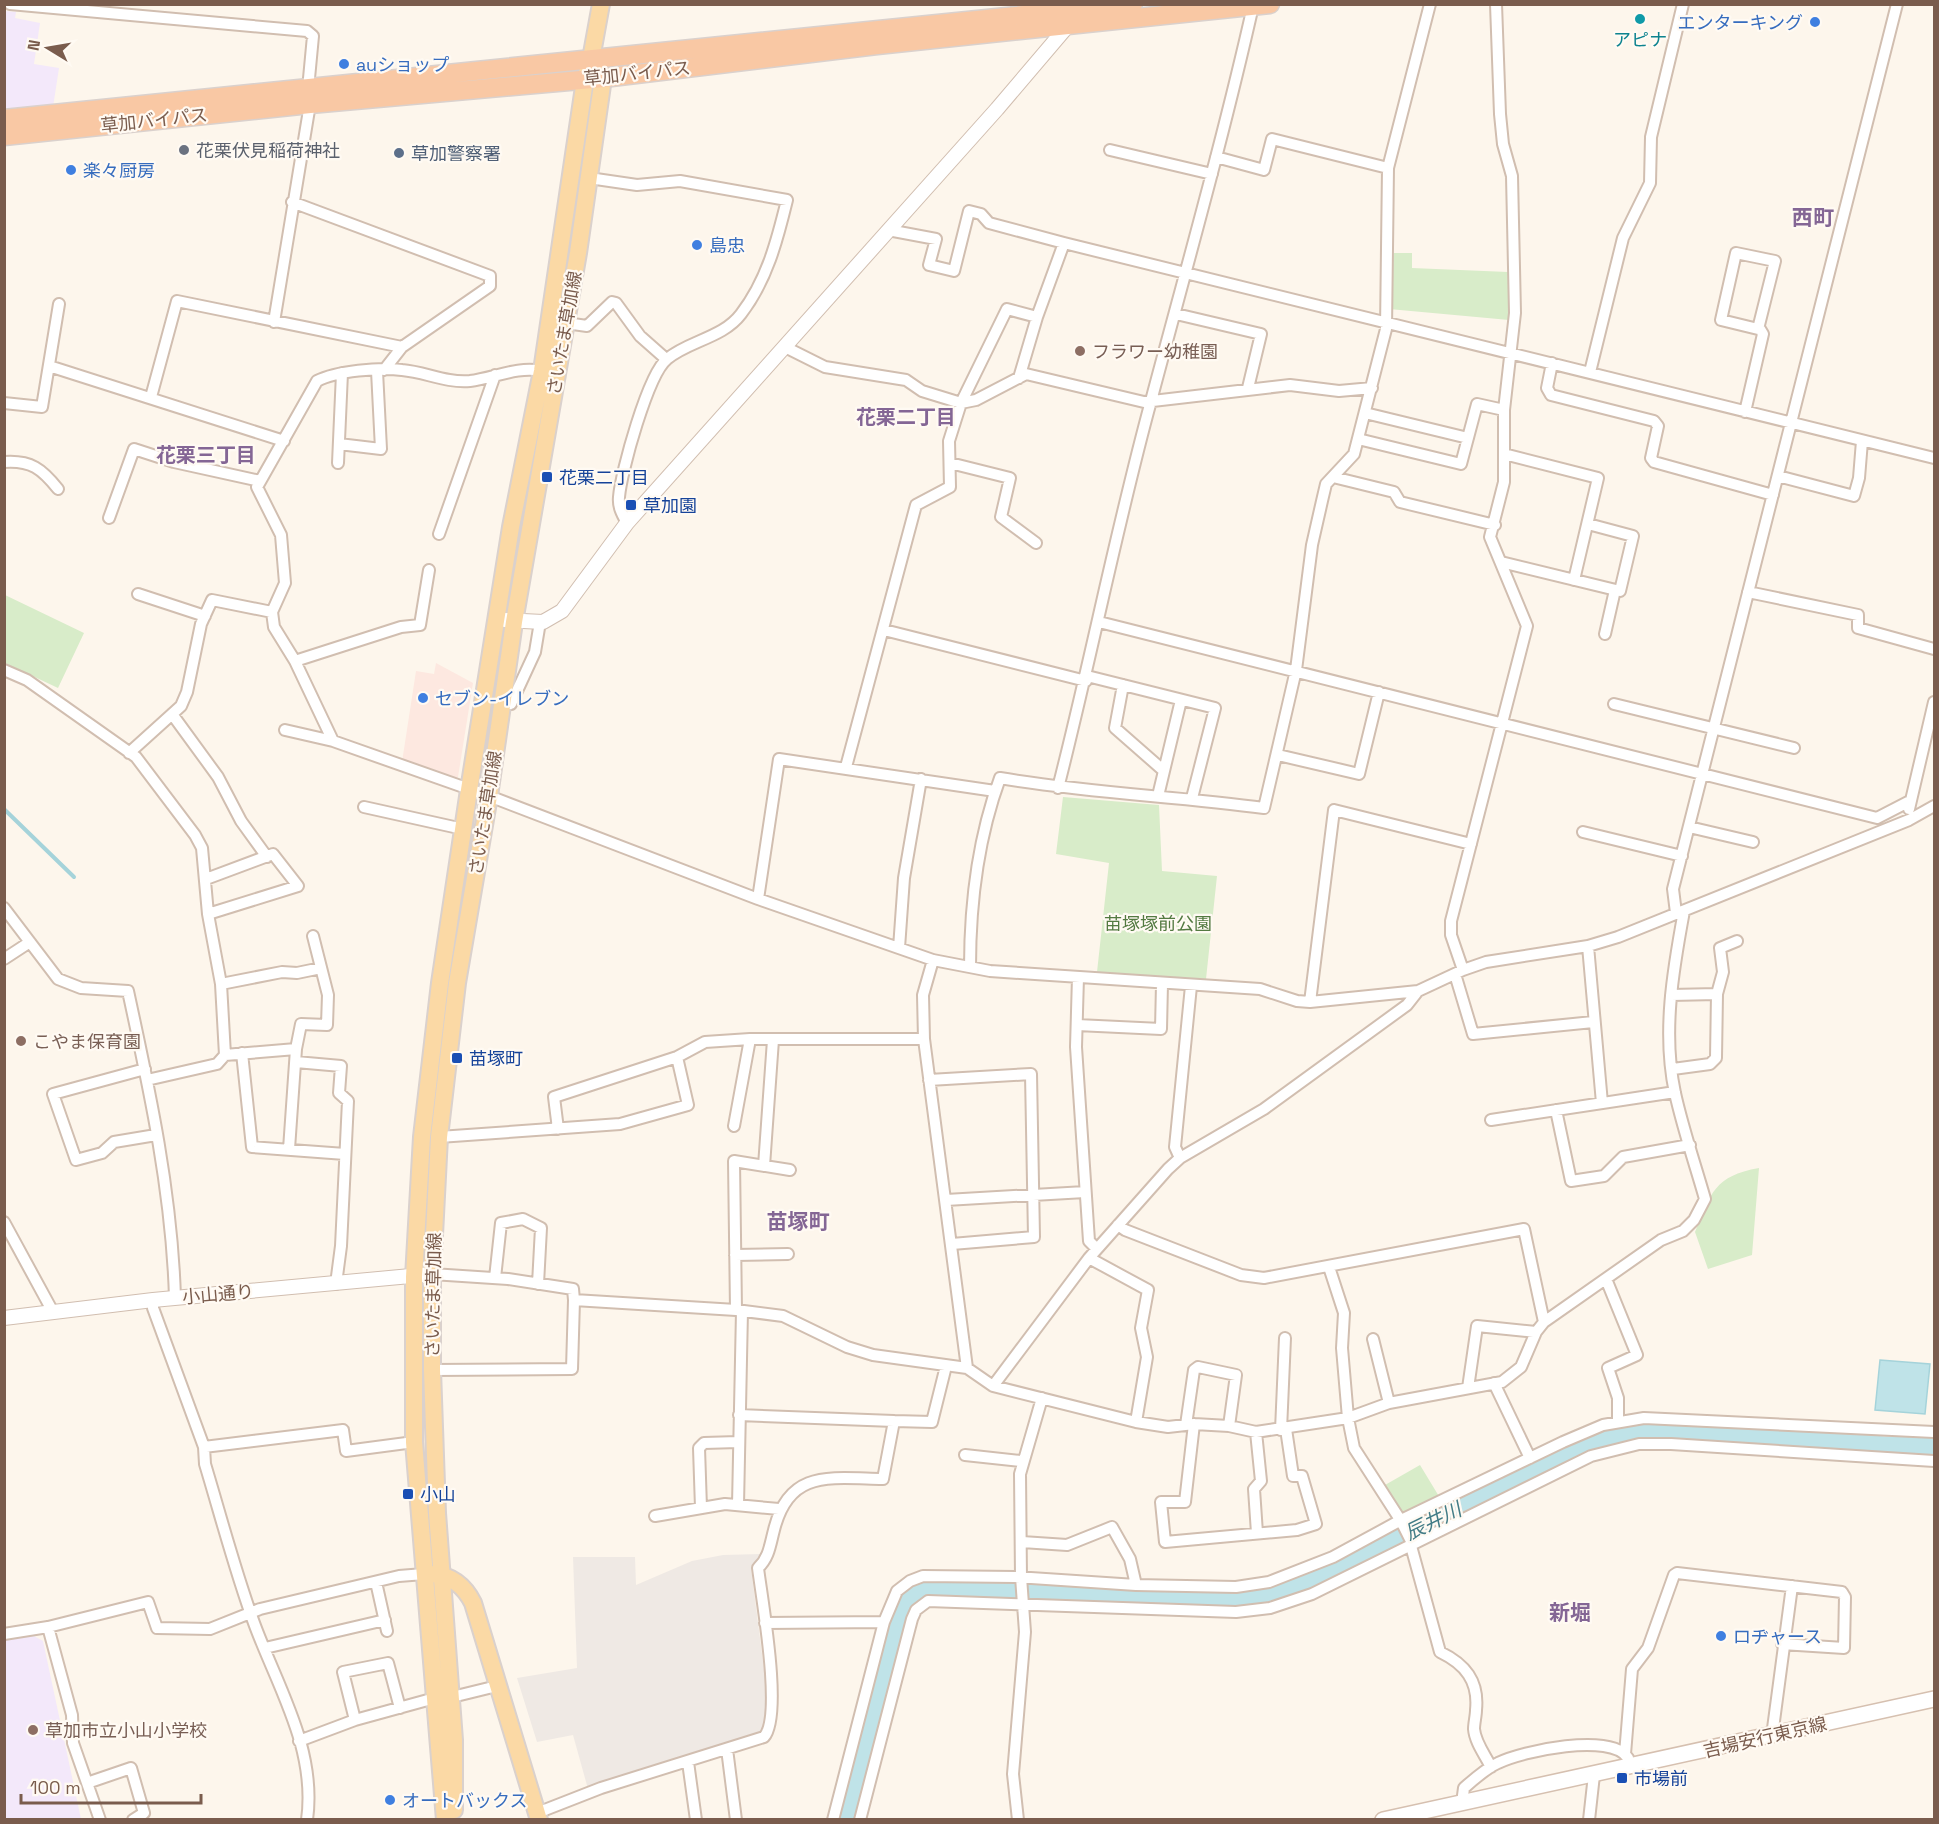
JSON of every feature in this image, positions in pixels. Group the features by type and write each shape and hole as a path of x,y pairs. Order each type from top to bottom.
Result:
{"highway":[{"name":"草加バイパス","path":"4,136 591,59 1072,12 1133,4"},
{"name":"草加バイパス","path":"4,119 594,79 877,45 1072,12 1261,5"}],"main road":[{"name":"さいたま草加線","path":"445,1820 442,1575 436,1501 432,1371 432,1274 439,1137 457,983 489,796 514,622 589,178 594,79 591,59 601,4"},
{"name":"さいたま草加線","path":"453,1820 443,1697 424,1574 414,1442 414,1277 422,1137 463,829 511,527 542,371 594,79"},
{"path":"424,1574 442,1575 467,1591 473,1603 538,1816"},
{"name":"吉場安行東京線","path":"1383,1820 1594,1775 1629,1760 1772,1736 1935,1699"}],"street":[{"path":"10,4 308,31 313,36 309,97 274,322"},
{"path":"158,17 160,4"},
{"path":"970,967 970,923 984,838 1000,778 1058,788 1192,798 1263,808 1278,755 1296,670 1312,545 1326,484 1354,454 1372,388 1386,322 1388,168 1430,4"},
{"path":"1496,4 1500,114 1503,144 1512,176 1515,313 1504,410 1504,482 1490,537 1527,626 1451,921 1451,935 1473,1034 1593,1022"},
{"path":"1590,372 1623,238 1650,183 1650,137 1683,4"},
{"path":"574,1300 783,1316 847,1347 873,1356 967,1368 993,1386 1136,1422 1168,1427 1190,1424 1229,1426 1256,1432 1283,1430 1348,1418 1389,1403 1502,1382 1521,1367 1536,1332 1544,1322 1661,1240 1683,1231 1694,1220 1706,1199 1675,1092 1672,1069 1671,995 1680,912 1673,888 1897,4"},
{"path":"1058,788 1086,679 1150,402 1176,314 1216,156 1261,5"},
{"path":"497,618 514,622 540,622 562,610 593,565 627,523 888,230 1072,12"},
{"path":"1216,156 1264,170 1272,139 1388,168"},
{"path":"1110,150 1212,174"},
{"path":"589,178 637,184 680,181 787,200 773,255 741,314 727,327 666,359 656,376 626,457 618,498 619,507 627,523"},
{"path":"292,202 490,276 490,286 402,347 381,370 381,449 339,444"},
{"path":"888,230 936,239 929,265 954,271 969,211 981,214 989,223 1064,243 1935,458"},
{"path":"1019,378 1037,317 1064,243"},
{"path":"1745,412 1763,334 1758,329 1721,320 1736,253 1775,261 1758,329"},
{"path":"151,397 177,301 402,347"},
{"path":"566,323 587,326 612,302 616,303 640,336 666,359"},
{"path":"4,403 42,407 59,304"},
{"path":"846,767 916,505 950,487 950,441 961,403 1007,309 1037,317"},
{"path":"1176,314 1261,334 1248,388"},
{"path":"785,347 825,367 906,380 922,391 961,403 976,400 1026,374 1150,402 1248,388 1290,385 1340,391 1372,388"},
{"path":"1552,363 1547,388 1551,395 1654,421 1658,426 1651,458 1654,462 1773,495"},
{"path":"49,366 284,441"},
{"path":"333,741 295,661 274,627 272,612 285,583 281,536 263,504 257,487 316,381 329,374 402,369 448,381 471,381 531,369 542,371"},
{"path":"338,463 342,373"},
{"path":"439,534 495,375"},
{"path":"1358,439 1461,464 1477,404 1504,410"},
{"path":"1365,413 1468,438"},
{"path":"1778,476 1854,496 1859,478 1862,441"},
{"path":"108,518 134,449 174,462 260,481"},
{"path":"1504,453 1598,478 1574,580"},
{"path":"4,462 21,460 40,468 58,489"},
{"path":"950,463 1010,478 1001,517 1036,543"},
{"path":"1333,477 1394,492 1400,502 1494,525"},
{"path":"1501,562 1620,591 1633,536 1588,524"},
{"path":"295,661 401,627 420,625 429,570"},
{"path":"1605,634 1615,590"},
{"path":"1748,592 1858,615 1857,628 1935,649"},
{"path":"138,594 205,616"},
{"path":"129,753 182,706 187,692 193,653 212,600 272,612"},
{"path":"501,703 511,704 535,652 540,622"},
{"path":"1099,622 1877,818 1908,802"},
{"path":"884,630 1215,708 1192,798"},
{"path":"4,670 27,680 136,757 195,835 202,848 208,914 221,984 225,1055"},
{"path":"1122,685 1114,728 1164,771"},
{"path":"1278,755 1359,774 1379,692"},
{"path":"1158,796 1181,700"},
{"path":"1909,820 1908,802 1935,702"},
{"path":"1614,704 1794,748"},
{"path":"172,714 218,777 241,821 267,857"},
{"path":"285,729 333,741 489,796 758,898 933,960 970,967 1078,977 1260,989 1297,1001 1310,1002 1419,991 1486,962 1588,946 1618,937 1909,820 1935,806"},
{"path":"758,898 779,759 995,790"},
{"path":"898,948 904,878 921,780"},
{"path":"364,807 463,829"},
{"path":"1310,1002 1334,810 1471,844"},
{"path":"1689,827 1753,842"},
{"path":"1583,832 1682,856"},
{"path":"206,879 273,855 298,886 208,914"},
{"path":"4,908 58,979 81,988 128,991 146,1075 172,1230 175,1298"},
{"path":"289,1149 296,1048 301,1024 327,1025 328,995 313,936"},
{"path":"1672,1069 1710,1064 1716,1058 1717,994 1723,972 1720,948 1737,941"},
{"path":"4,959 30,942"},
{"path":"1588,946 1602,1103"},
{"path":"933,960 923,995 924,1039 967,1368"},
{"path":"221,984 282,972 297,973 321,968"},
{"path":"1078,977 1077,1025 1085,1192 1089,1241 1097,1249"},
{"path":"1077,1025 1161,1029 1162,984"},
{"path":"1180,1158 1175,1147 1191,986"},
{"path":"993,1386 1089,1258 1152,1186 1180,1158 1281,1097 1407,1005 1419,991"},
{"path":"1671,995 1717,994"},
{"path":"558,1129 554,1097 677,1057 705,1042 750,1039 924,1039"},
{"path":"734,1126 734,1098 750,1039"},
{"path":"764,1166 773,1040"},
{"path":"156,1135 114,1142 102,1153 76,1160 53,1094 146,1075 217,1064 225,1055 296,1048"},
{"path":"242,1053 252,1147 345,1154"},
{"path":"439,1137 621,1124 688,1105 677,1057"},
{"path":"296,1062 341,1066 339,1093 348,1101 341,1246 336,1284"},
{"path":"929,1080 1031,1074 1034,1237 952,1244"},
{"path":"1491,1120 1675,1092"},
{"path":"1556,1110 1570,1181 1604,1176 1623,1157 1690,1145"},
{"path":"738,1505 739,1311 735,1255 734,1161 790,1170"},
{"path":"946,1200 1085,1192"},
{"path":"495,1278 501,1223 523,1219 542,1228 538,1284"},
{"path":"4,1222 53,1312"},
{"path":"1118,1225 1125,1230 1240,1275 1264,1278 1524,1229 1544,1322"},
{"path":"735,1255 788,1254"},
{"path":"1089,1258 1148,1290 1141,1328 1147,1357 1136,1422"},
{"path":"1329,1266 1344,1313 1342,1348 1348,1418 1354,1448 1401,1520 1412,1545 1440,1652 1459,1661 1468,1670 1477,1700 1474,1727 1491,1767"},
{"path":"432,1274 495,1278 573,1289 574,1300 572,1369 432,1371"},
{"name":"小山通り","path":"4,1318 153,1300 432,1274"},
{"path":"1606,1279 1637,1355 1608,1368 1618,1398 1618,1421"},
{"path":"153,1300 153,1308 204,1447 205,1464 251,1614 276,1672 299,1741 310,1780 307,1820"},
{"path":"1468,1388 1477,1326 1536,1332"},
{"path":"1229,1426 1236,1375 1198,1367 1194,1370 1185,1502 1161,1502 1165,1542 1297,1530 1316,1524 1302,1476 1293,1476 1283,1430 1285,1338"},
{"path":"1373,1339 1389,1403"},
{"path":"739,1415 932,1422 946,1366"},
{"path":"1494,1383 1530,1458"},
{"path":"1018,1820 1013,1774 1025,1632 1021,1579 1022,1461 1042,1398"},
{"path":"833,1820 884,1622 897,1591 910,1581 923,1576 1236,1587 1269,1582 1333,1557 1401,1520 1530,1458 1591,1429 1618,1421 1644,1418 1678,1419 1935,1432"},
{"path":"538,1816 601,1788 764,1737 770,1730 772,1688 758,1568 767,1560 779,1509 792,1492 807,1482 883,1479 894,1420"},
{"path":"204,1447 343,1430 346,1451 414,1442"},
{"path":"1256,1432 1261,1481 1254,1489 1257,1533"},
{"path":"701,1508 699,1448 704,1443 738,1442"},
{"path":"860,1820 916,1610 933,1600 1253,1611 1312,1594 1592,1456 1639,1444 1671,1444 1935,1461"},
{"path":"965,1455 1022,1461"},
{"path":"655,1516 701,1508 738,1505 779,1509"},
{"path":"1022,1542 1067,1545 1112,1527 1130,1559 1136,1585"},
{"path":"1629,1760 1632,1669 1648,1648 1674,1575 1677,1573 1842,1592 1845,1597 1844,1648 1782,1644"},
{"path":"4,1634 48,1627 148,1602 157,1628 210,1629 251,1614 376,1582 424,1574"},
{"path":"265,1648 386,1626 376,1582"},
{"path":"1772,1736 1782,1644 1792,1586"},
{"path":"765,1623 884,1622"},
{"path":"48,1627 72,1715 73,1743 100,1820"},
{"path":"356,1720 343,1672 388,1663 400,1708"},
{"path":"299,1741 356,1720 443,1697 497,1686"},
{"path":"1462,1803 1464,1788 1491,1767 1524,1754 1581,1744 1610,1748 1629,1760"},
{"path":"728,1749 736,1820"},
{"path":"688,1762 696,1820"},
{"path":"87,1783 131,1768 144,1812 133,1820"},
{"path":"1589,1820 1594,1775"}],"shaded area":[{"path":"5,11 16,12 15,18 40,23 34,64 59,68 53,107 5,110"},
{"path":"436,663 473,683 458,777 454,780 402,762 416,671 434,674"},
{"path":"761,1554 751,1568 767,1693 767,1727 763,1733 588,1789 573,1735 537,1742 517,1678 577,1668 573,1557 635,1557 636,1585 692,1561 723,1555"},
{"name":"草加市立小山小学校","path":"34,1636 43,1641 81,1819 5,1819 5,1640"}],"green space":[{"path":"1391,253 1412,253 1412,268 1508,272 1509,320 1389,309"},
{"path":"5,595 84,633 58,688 5,663"},
{"name":"苗塚塚前公園","path":"1063,797 1159,805 1162,871 1217,876 1206,979 1097,972 1109,863 1056,854"},
{"path":"1759,1168 1752,1255 1708,1269 1695,1232 1710,1197 1723,1181 1744,1171"},
{"path":"1420,1465 1440,1498 1407,1513 1401,1512 1385,1485"}],"water":[{"path":"1880,1360 1930,1364 1925,1414 1875,1410"}],"waterway":[{"path":"4,809 74,877"},
{"name":"辰井川","path":"848,1820 880,1682 901,1610 910,1595 919,1589 1238,1600 1271,1595 1317,1579 1601,1438 1630,1432 1661,1430 1885,1447 1934,1447"}],"place":[{"name":"アピナ","path":"1640,19"},
{"name":"エンターキング","path":"1815,22"},
{"name":"auショップ","path":"344,64"},
{"name":"花栗伏見稲荷神社","path":"184,150"},
{"name":"草加警察署","path":"399,153"},
{"name":"楽々厨房","path":"71,170"},
{"name":"島忠","path":"697,245"},
{"name":"フラワー幼稚園","path":"1080,351"},
{"name":"花栗二丁目","path":"547,477"},
{"name":"草加園","path":"631,505"},
{"name":"セブン-イレブン","path":"423,698"},
{"name":"こやま保育園","path":"21,1041"},
{"name":"苗塚町","path":"457,1058"},
{"name":"小山","path":"408,1494"},
{"name":"ロヂャース","path":"1721,1636"},
{"name":"草加市立小山小学校","path":"33,1730"},
{"name":"市場前","path":"1622,1778"},
{"name":"オートバックス","path":"390,1800"}],"district":[{"name":"西町","path":"1813,217"},
{"name":"花栗二丁目","path":"906,417"},
{"name":"花栗三丁目","path":"206,455"},
{"name":"苗塚町","path":"798,1221"},
{"name":"新堀","path":"1570,1612"}]}
